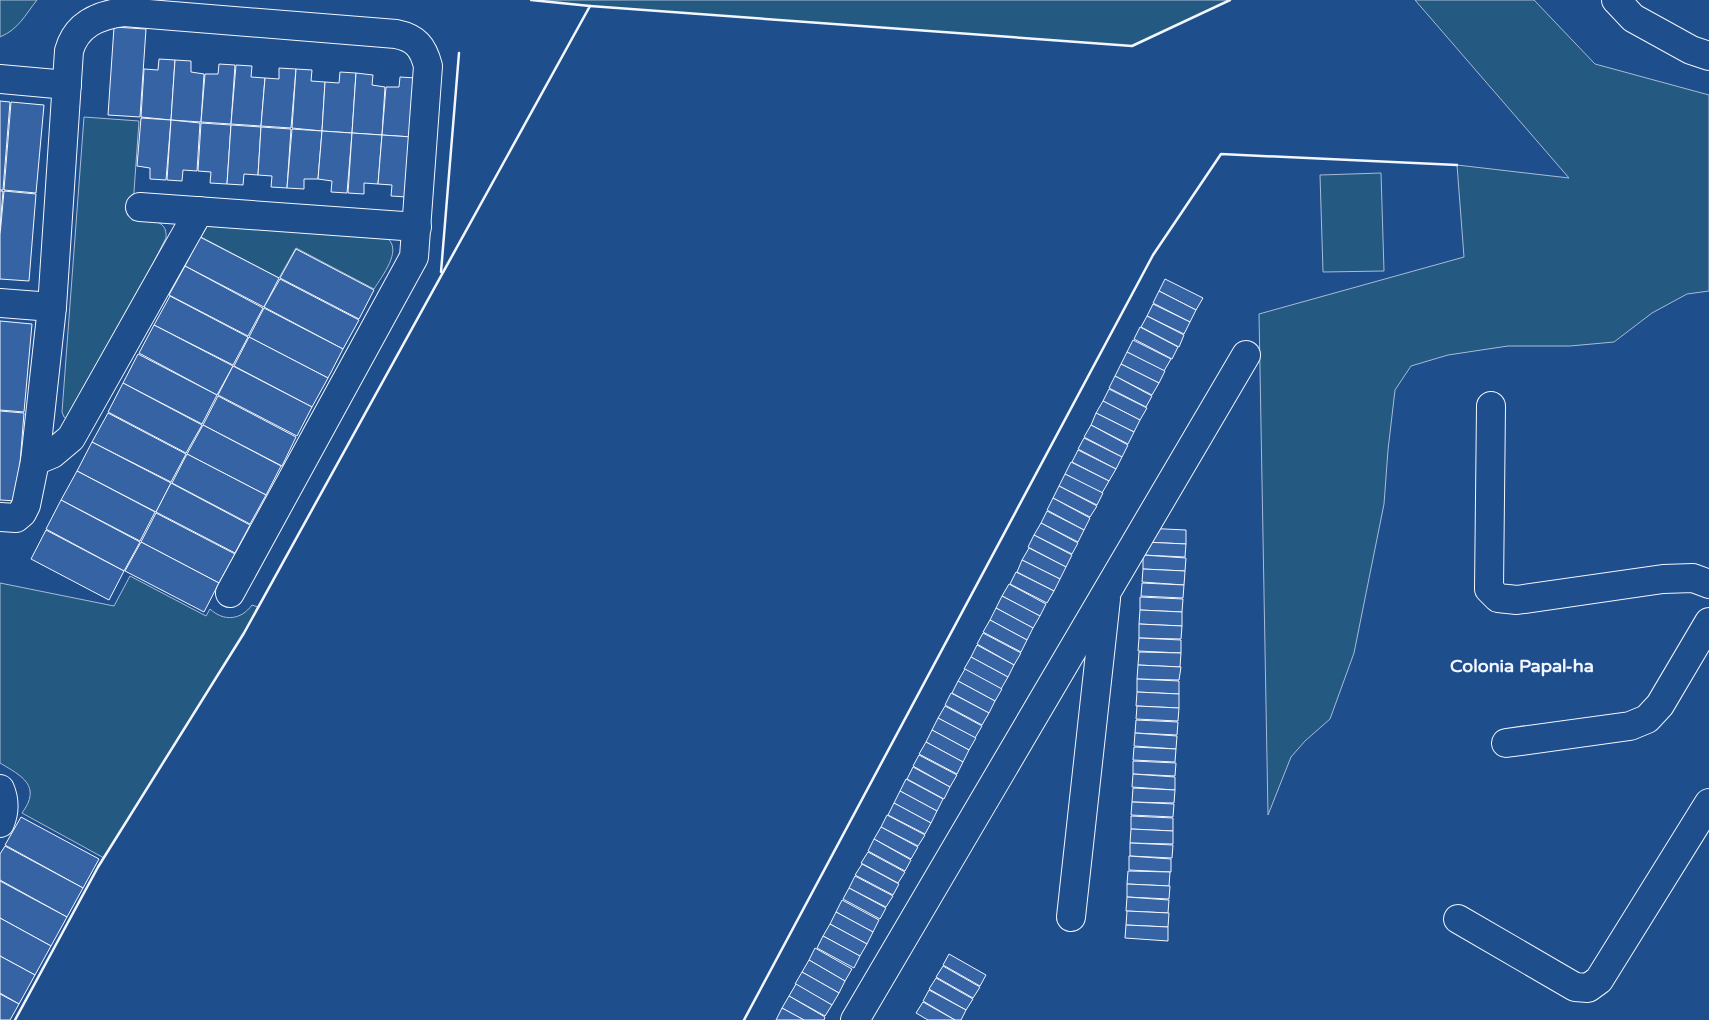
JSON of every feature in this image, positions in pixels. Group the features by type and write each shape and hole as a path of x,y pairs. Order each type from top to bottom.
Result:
{"street":[{"path":"1616,0 1633,18 1691,50 1709,56"},
{"path":"0,517 16,518 22,513 26,505 35,461 52,307 69,51 72,41 77,34 96,18 124,12 405,36 421,46 428,66 414,257 230,593"},
{"path":"0,79 67,85"},
{"path":"140,206 417,227"},
{"path":"35,461 52,454 71,438 199,211"},
{"path":"0,302 52,307"},
{"path":"855,1020 1246,355"},
{"path":"1491,406 1489,589 1498,598 1517,600 1663,579 1694,578 1709,584"},
{"path":"1071,917 1107,590"},
{"path":"1506,743 1630,726 1647,720 1660,706 1709,622"},
{"path":"0,789 4,803 3,816 0,823"},
{"path":"1458,919 1575,987 1588,988 1599,980 1709,803"}],"shaded area":[{"path":"0,0 37,0 17,26 0,37"},
{"path":"531,0 1230,0 1132,46"},
{"path":"1415,0 1534,0 1595,64 1709,95 1709,291 1687,294 1652,313 1614,342 1570,346 1508,346 1448,355 1411,366 1395,390 1384,504 1354,653 1330,719 1305,741 1291,757 1268,815 1259,314 1464,257 1457,165 1569,178"},
{"path":"84,117 139,121 132,220 160,223 166,231 166,238 75,416 67,419 62,412"},
{"path":"1381,173 1384,271 1323,272 1320,175"},
{"path":"208,225 388,239 392,244 392,257 386,271 374,289 296,248 279,278 201,237"},
{"path":"130,576 206,616 210,609 221,616 232,618 243,614 252,605 258,607 244,633 104,858 22,813 28,804 30,789 22,777 0,763 0,583 114,606"}],"building":[{"path":"114,27 146,29 140,117 108,115"},
{"path":"159,59 175,60 171,120 141,117 144,69 158,70"},
{"path":"175,60 191,61 191,72 204,74 201,122 171,120"},
{"path":"219,64 235,65 231,124 201,122 205,74 218,74"},
{"path":"236,65 252,66 251,77 265,78 261,126 231,124"},
{"path":"279,68 296,69 291,128 261,126 265,78 279,79"},
{"path":"296,69 312,70 311,81 325,82 322,131 292,128"},
{"path":"340,72 356,73 352,133 322,131 325,82 339,83"},
{"path":"356,73 373,75 372,85 385,87 382,135 352,133"},
{"path":"400,77 416,78 412,137 382,135 386,87 399,87"},
{"path":"0,101 10,102 3,190 0,190"},
{"path":"11,102 44,105 36,193 4,190"},
{"path":"141,118 171,120 166,180 150,179 150,168 137,166"},
{"path":"171,120 200,123 197,171 183,170 182,181 167,180"},
{"path":"201,123 231,125 227,184 210,183 211,172 198,171"},
{"path":"231,125 261,127 258,175 244,174 243,185 227,184"},
{"path":"261,127 291,129 287,188 271,187 272,176 258,175"},
{"path":"292,129 322,131 318,179 304,179 304,189 287,188"},
{"path":"322,131 352,133 347,193 331,192 332,181 318,179"},
{"path":"352,133 382,135 378,184 364,183 364,194 348,193"},
{"path":"382,135 412,137 407,197 391,196 392,185 378,184"},
{"path":"0,191 3,191 0,229"},
{"path":"4,191 36,194 29,281 0,279 0,235"},
{"path":"200,237 279,278 264,307 185,266"},
{"path":"296,249 374,290 359,319 280,278"},
{"path":"185,266 263,308 248,336 169,295"},
{"path":"280,279 359,320 343,349 264,307"},
{"path":"1165,279 1203,298 1196,310 1159,291"},
{"path":"1159,291 1196,310 1190,322 1153,303"},
{"path":"170,296 248,337 233,365 154,325"},
{"path":"1153,304 1190,322 1184,334 1147,316"},
{"path":"264,308 343,349 328,378 249,337"},
{"path":"1147,316 1184,335 1179,347 1141,327"},
{"path":"0,321 32,324 24,412 0,410"},
{"path":"154,325 233,366 217,395 139,353"},
{"path":"1140,327 1178,347 1172,359 1134,339"},
{"path":"249,337 328,378 312,407 234,366"},
{"path":"1133,340 1171,359 1164,371 1127,352"},
{"path":"1127,352 1165,371 1159,383 1121,364"},
{"path":"138,354 217,395 202,424 123,383"},
{"path":"1121,364 1159,383 1152,395 1115,376"},
{"path":"233,366 312,407 297,436 218,395"},
{"path":"1115,376 1152,396 1146,407 1109,388"},
{"path":"123,383 202,425 186,453 108,412"},
{"path":"1109,389 1147,408 1140,420 1103,401"},
{"path":"218,396 296,437 282,466 203,425"},
{"path":"1103,401 1140,420 1134,432 1096,413"},
{"path":"0,411 24,413 17,501 0,500"},
{"path":"108,413 186,454 171,482 92,442"},
{"path":"1096,413 1134,432 1128,444 1091,425"},
{"path":"203,425 281,466 266,495 187,454"},
{"path":"1091,425 1128,445 1122,457 1084,437"},
{"path":"1084,438 1122,457 1116,469 1078,449"},
{"path":"92,442 171,483 156,512 77,471"},
{"path":"1078,450 1116,469 1109,481 1072,462"},
{"path":"187,454 266,495 250,524 172,483"},
{"path":"1071,462 1109,481 1102,493 1065,474"},
{"path":"77,471 155,512 140,541 61,500"},
{"path":"1065,474 1103,493 1097,505 1059,486"},
{"path":"171,483 250,525 235,553 156,512"},
{"path":"1059,486 1097,506 1090,517 1053,498"},
{"path":"1053,498 1090,518 1084,530 1047,510"},
{"path":"61,500 140,542 124,571 46,529"},
{"path":"1047,511 1084,530 1078,542 1041,523"},
{"path":"156,513 235,554 219,583 141,542"},
{"path":"1041,523 1078,543 1072,554 1034,535"},
{"path":"1144,528 1186,530 1186,544 1144,542"},
{"path":"46,530 124,571 109,600 31,559"},
{"path":"1034,535 1072,555 1066,567 1028,547"},
{"path":"141,542 219,583 204,612 125,571"},
{"path":"1144,542 1186,544 1185,557 1143,555"},
{"path":"1029,548 1066,567 1060,579 1022,560"},
{"path":"1143,555 1186,558 1185,571 1143,569"},
{"path":"1022,560 1060,579 1054,591 1017,572"},
{"path":"1143,569 1185,571 1184,585 1142,582"},
{"path":"1016,572 1054,591 1047,603 1010,584"},
{"path":"1142,583 1184,585 1183,598 1141,596"},
{"path":"1009,584 1046,604 1040,616 1002,596"},
{"path":"1002,596 1040,616 1033,628 996,608"},
{"path":"1140,597 1183,599 1182,612 1140,610"},
{"path":"996,608 1033,628 1027,640 990,620"},
{"path":"1140,610 1182,612 1182,626 1139,624"},
{"path":"990,620 1027,640 1021,652 983,632"},
{"path":"1139,624 1182,626 1181,639 1139,638"},
{"path":"983,633 1021,653 1014,665 977,644"},
{"path":"1139,638 1181,640 1181,653 1138,651"},
{"path":"977,645 1014,665 1008,677 971,657"},
{"path":"1139,652 1181,653 1180,667 1138,665"},
{"path":"971,657 1008,677 1001,689 964,669"},
{"path":"1138,665 1181,667 1179,680 1137,679"},
{"path":"965,669 1002,689 995,701 958,681"},
{"path":"1137,679 1179,681 1179,694 1137,692"},
{"path":"958,681 995,701 989,713 952,693"},
{"path":"1137,692 1179,694 1179,708 1136,706"},
{"path":"951,693 989,713 982,725 945,705"},
{"path":"945,706 982,726 975,738 938,718"},
{"path":"1137,706 1179,708 1178,721 1136,719"},
{"path":"938,718 976,738 969,750 932,730"},
{"path":"1136,720 1178,722 1177,735 1135,733"},
{"path":"932,730 969,750 963,762 926,742"},
{"path":"1135,733 1177,736 1176,749 1134,746"},
{"path":"926,742 963,762 957,774 919,754"},
{"path":"1134,747 1176,749 1175,762 1133,760"},
{"path":"919,755 957,775 950,787 913,766"},
{"path":"1133,761 1176,763 1175,776 1133,774"},
{"path":"913,767 950,787 944,799 907,779"},
{"path":"1133,774 1175,777 1175,790 1132,787"},
{"path":"906,779 943,799 937,811 900,791"},
{"path":"1133,788 1175,790 1174,803 1132,802"},
{"path":"900,791 937,811 931,823 894,803"},
{"path":"1132,802 1174,804 1173,817 1131,815"},
{"path":"894,803 931,823 925,834 888,815"},
{"path":"887,815 925,835 918,846 881,827"},
{"path":"1131,816 1173,818 1173,831 1131,829"},
{"path":"21,817 99,859 83,888 5,845"},
{"path":"881,827 918,847 911,859 874,839"},
{"path":"1131,829 1173,831 1173,844 1130,843"},
{"path":"874,839 911,860 905,871 868,851"},
{"path":"1130,843 1173,845 1172,858 1130,856"},
{"path":"5,846 83,888 67,917 0,880 0,854"},
{"path":"868,852 905,872 898,883 861,863"},
{"path":"1129,856 1171,859 1171,872 1129,870"},
{"path":"862,864 899,884 893,895 855,875"},
{"path":"1128,871 1170,872 1169,886 1127,884"},
{"path":"855,876 893,896 886,907 849,888"},
{"path":"0,881 67,917 51,946 0,918"},
{"path":"1127,884 1170,886 1169,899 1127,897"},
{"path":"849,888 886,908 880,919 843,899"},
{"path":"1127,897 1169,900 1168,913 1126,911"},
{"path":"842,900 879,920 873,932 836,912"},
{"path":"1127,911 1169,913 1168,927 1126,925"},
{"path":"836,912 873,932 867,944 830,924"},
{"path":"0,918 51,946 35,975 0,956"},
{"path":"830,924 867,944 860,956 823,936"},
{"path":"1126,925 1168,927 1168,941 1125,938"},
{"path":"823,936 860,956 854,968 817,948"},
{"path":"815,948 852,969 845,981 809,960"},
{"path":"949,954 986,975 980,986 943,965"},
{"path":"0,956 35,975 19,1004 0,993"},
{"path":"809,960 845,981 839,993 802,972"},
{"path":"943,966 980,987 973,998 936,977"},
{"path":"802,972 839,993 832,1005 795,984"},
{"path":"936,978 973,999 966,1010 929,989"},
{"path":"796,984 832,1005 825,1016 789,996"},
{"path":"929,990 966,1010 961,1020 955,1020 923,1001"},
{"path":"0,994 19,1004 10,1020 0,1020"},
{"path":"789,996 825,1017 824,1020 804,1020 782,1008"},
{"path":"923,1002 955,1020 928,1020 916,1013"},
{"path":"782,1008 804,1020 776,1020"}],"wall":[{"path":"15,1020 98,867 244,633 590,6 531,0"},
{"path":"590,6 1132,46 1230,0"},
{"path":"441,272 459,53"},
{"path":"744,1020 1153,255 1221,154 1457,165"}],"district":[{"name":"Colonia Papal-ha","path":"1522,666"}]}
